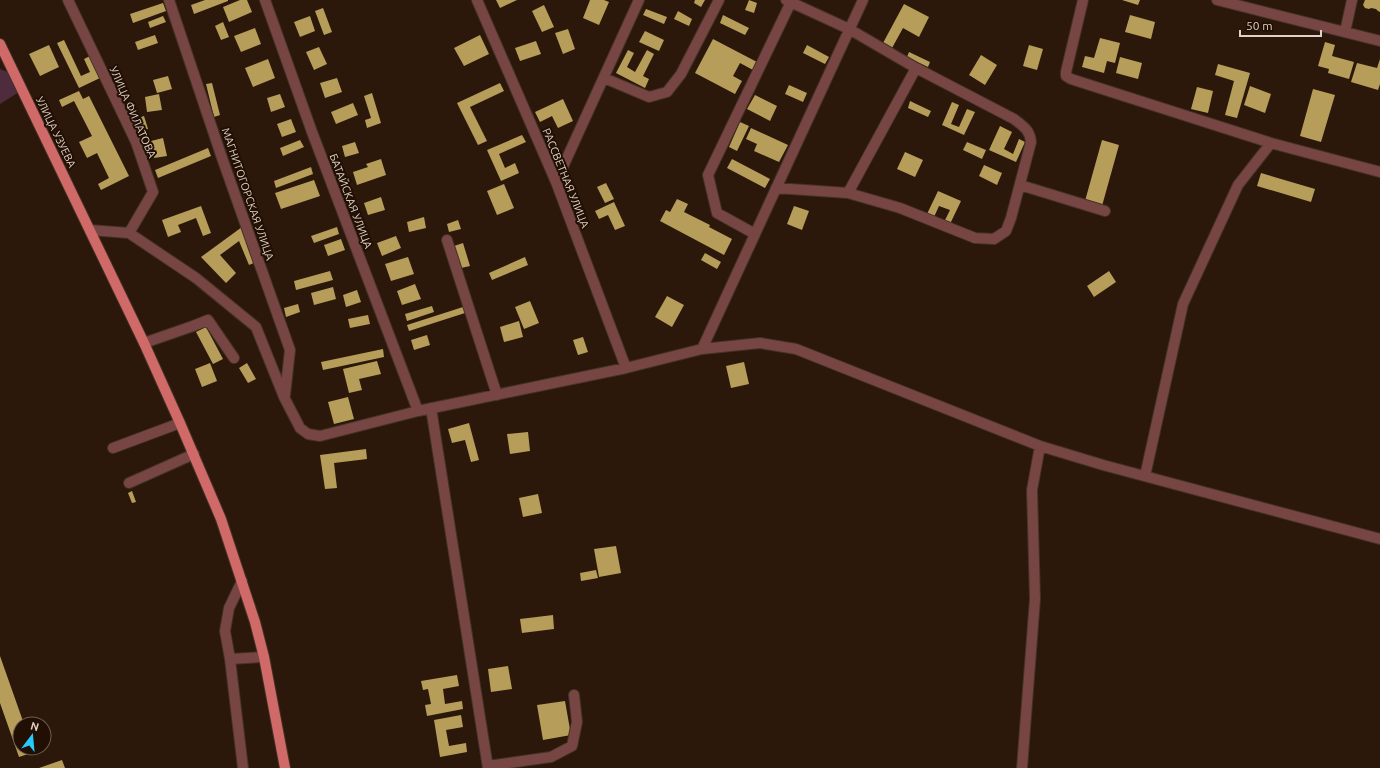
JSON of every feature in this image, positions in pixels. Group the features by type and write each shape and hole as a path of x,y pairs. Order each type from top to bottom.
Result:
{"main road":[{"name":"УЛИЦА УЗУЕВА","path":"1,50 144,343 180,422 221,519 255,622 264,658 285,768"}],"street":[{"name":"УЛИЦА ФИЛАТОВА","path":"68,0 136,142 153,192 129,233"},
{"name":"МАГНИТОГОРСКАЯ УЛИЦА","path":"169,0 222,158 290,350 284,398"},
{"name":"БАТАЙСКАЯ УЛИЦА","path":"264,0 312,132 418,411"},
{"name":"РАССВЕТНАЯ УЛИЦА","path":"477,0 556,182 626,368"},
{"path":"556,182 639,0"},
{"path":"604,78 649,97 667,92 681,74 719,0"},
{"path":"702,349 863,0"},
{"path":"1083,0 1066,72 1066,76 1071,79 1271,143 1380,172"},
{"path":"1218,0 1380,41"},
{"path":"1345,32 1352,0"},
{"path":"755,234 718,213 708,175 788,1 849,29 916,68 1014,119 1024,126 1030,134 1031,142 1011,218 1006,231 994,239 974,238 900,208 848,193 776,188"},
{"path":"848,193 916,68"},
{"path":"1145,476 1184,304 1238,185 1271,143"},
{"path":"1020,185 1105,211"},
{"path":"90,230 129,233 196,278 256,327 284,398 300,428 308,434 320,436 431,408 626,368 702,349 760,343 796,349 1040,446 1145,476 1380,538"},
{"path":"447,240 497,395"},
{"path":"144,343 208,320 234,358"},
{"path":"431,408 488,767 551,757 572,746 576,722 574,695"},
{"path":"113,448 180,422"},
{"path":"1022,768 1035,599 1032,490 1040,446"},
{"path":"129,483 194,454"},
{"path":"242,581 229,608 225,631 230,659 243,768"},
{"path":"230,659 264,658"}],"shaded area":[{"path":"0,69 10,73 19,92 0,104"}],"building":[{"path":"205,0 228,1 194,14 191,5"},
{"path":"240,0 247,0 252,12 229,22 223,7"},
{"path":"496,0 517,0 500,8"},
{"path":"590,0 604,0 609,2 599,25 583,18"},
{"path":"695,0 705,0 701,7 694,3"},
{"path":"749,0 757,3 754,13 745,10"},
{"path":"1122,0 1140,0 1138,5"},
{"path":"1365,0 1380,0 1380,12 1376,9 1365,8 1363,5"},
{"path":"163,3 166,11 133,23 130,14"},
{"path":"904,4 929,17 919,37 903,28 892,48 883,43"},
{"path":"544,5 554,27 542,32 532,11"},
{"path":"323,8 332,32 324,35 315,11"},
{"path":"646,9 667,17 664,24 643,15"},
{"path":"678,11 692,19 689,26 674,19"},
{"path":"723,15 749,28 745,35 720,23"},
{"path":"1130,15 1155,22 1151,39 1125,32"},
{"path":"163,16 166,22 150,28 148,22"},
{"path":"310,16 315,31 300,37 294,22"},
{"path":"223,22 229,37 221,40 215,26"},
{"path":"255,28 261,44 241,52 234,36"},
{"path":"568,29 575,49 563,54 555,33"},
{"path":"645,31 664,40 659,51 639,42"},
{"path":"155,35 158,43 138,50 135,42"},
{"path":"480,35 489,54 464,66 454,48"},
{"path":"1100,38 1120,43 1115,63 1107,61 1104,73 1082,67 1085,56 1094,58"},
{"path":"713,39 757,62 753,70 740,63 733,76 742,81 735,94 695,73"},
{"path":"64,40 81,76 90,72 84,59 90,56 100,78 79,88 57,43"},
{"path":"536,41 541,54 520,61 515,48"},
{"path":"1325,42 1335,45 1332,56 1354,62 1349,79 1328,73 1329,69 1318,66"},
{"path":"49,45 59,67 40,76 29,54"},
{"path":"807,45 829,57 825,64 803,53"},
{"path":"1029,45 1043,49 1037,70 1023,66"},
{"path":"319,47 327,64 314,70 306,52"},
{"path":"628,50 634,53 627,67 635,72 647,50 654,54 643,76 649,79 645,88 616,73"},
{"path":"909,52 930,62 928,67 907,57"},
{"path":"981,55 997,65 985,85 969,75"},
{"path":"1120,57 1142,63 1138,79 1116,73"},
{"path":"268,59 275,78 253,87 245,68"},
{"path":"1380,59 1380,84 1378,90 1351,82 1357,63 1377,68"},
{"path":"1218,64 1250,73 1237,118 1225,115 1234,81 1215,75"},
{"path":"168,76 172,89 157,93 153,80"},
{"path":"337,78 342,92 325,98 320,83"},
{"path":"212,83 220,115 214,117 206,84"},
{"path":"500,83 504,91 470,107 487,141 478,145 457,103"},
{"path":"789,85 807,93 803,102 785,94"},
{"path":"1250,86 1271,94 1265,113 1244,105"},
{"path":"1197,87 1213,91 1208,113 1191,109"},
{"path":"1313,89 1335,95 1321,142 1300,136"},
{"path":"79,91 83,99 89,96 129,176 101,190 98,184 109,178 97,153 87,158 79,142 92,136 74,101 62,107 59,100"},
{"path":"372,93 381,123 367,128 365,120 371,118 364,96"},
{"path":"159,94 162,110 147,112 145,97"},
{"path":"280,94 285,107 271,112 267,98"},
{"path":"755,95 777,106 770,121 747,109"},
{"path":"563,99 573,121 558,128 552,116 540,122 535,112"},
{"path":"910,101 931,111 928,117 908,108"},
{"path":"952,102 959,105 951,124 959,127 967,109 975,112 964,135 942,125"},
{"path":"353,103 358,115 336,124 331,112"},
{"path":"144,116 148,129 140,131 136,119"},
{"path":"291,119 296,132 282,137 277,124"},
{"path":"740,122 749,126 737,151 729,147"},
{"path":"1000,126 1012,132 1004,149 1013,154 1019,139 1025,142 1016,162 989,150"},
{"path":"751,128 788,145 779,162 754,151 757,144 746,139"},
{"path":"522,135 526,142 499,154 505,168 515,163 519,173 501,181 487,150"},
{"path":"163,138 167,156 154,158 151,141"},
{"path":"300,140 304,147 283,156 280,148"},
{"path":"1102,140 1119,145 1102,206 1085,201"},
{"path":"355,142 359,153 345,157 342,146"},
{"path":"967,142 986,150 982,159 963,150"},
{"path":"208,148 211,156 158,178 155,170"},
{"path":"905,152 923,160 915,177 897,169"},
{"path":"381,159 386,175 357,185 353,172 368,167 366,164"},
{"path":"732,159 770,179 765,188 727,168"},
{"path":"984,165 1002,173 997,185 979,176"},
{"path":"311,167 313,174 276,188 274,181"},
{"path":"1261,173 1315,189 1311,202 1257,186"},
{"path":"314,180 320,196 281,209 275,193"},
{"path":"606,183 614,199 605,203 597,187"},
{"path":"504,184 514,208 497,215 487,191"},
{"path":"938,191 961,201 950,224 944,222 950,210 939,206 934,217 927,214"},
{"path":"381,197 385,210 368,215 364,203"},
{"path":"677,199 688,204 684,212 710,225 709,227 732,239 724,255 660,221 666,210 670,212"},
{"path":"614,202 625,226 615,230 608,215 599,219 595,211"},
{"path":"201,206 211,233 203,236 196,218 178,225 181,232 168,237 162,220"},
{"path":"794,206 809,211 802,230 787,224"},
{"path":"424,217 426,228 409,232 407,222"},
{"path":"458,220 461,229 449,232 447,224"},
{"path":"242,227 256,262 249,265 239,241 220,255 236,273 226,283 201,257"},
{"path":"337,227 339,234 314,243 311,236"},
{"path":"396,236 401,248 382,256 377,243"},
{"path":"341,239 345,250 328,256 324,245"},
{"path":"463,243 470,266 461,268 454,246"},
{"path":"705,253 721,262 717,269 701,260"},
{"path":"408,257 414,274 391,281 385,264"},
{"path":"525,257 528,265 492,280 489,273"},
{"path":"330,271 333,280 296,290 294,281"},
{"path":"1109,271 1116,282 1094,297 1087,286"},
{"path":"415,284 421,299 402,305 397,291"},
{"path":"333,287 336,299 314,305 311,293"},
{"path":"357,290 361,302 346,307 343,295"},
{"path":"667,296 684,305 672,327 655,317"},
{"path":"530,301 539,323 524,329 515,307"},
{"path":"298,304 300,312 286,317 284,308"},
{"path":"432,306 434,312 407,321 405,314"},
{"path":"463,307 465,313 409,331 407,325"},
{"path":"368,315 370,324 350,328 348,319"},
{"path":"519,321 523,337 504,342 500,327"},
{"path":"206,327 223,359 213,364 196,332"},
{"path":"427,335 430,345 414,350 411,340"},
{"path":"583,337 588,352 578,355 573,340"},
{"path":"383,349 384,357 323,370 321,362"},
{"path":"377,361 381,374 359,379 362,390 349,393 343,369"},
{"path":"744,362 749,384 731,388 726,366"},
{"path":"210,363 217,381 202,387 195,369"},
{"path":"247,363 256,379 248,383 239,368"},
{"path":"348,397 354,419 334,424 328,402"},
{"path":"469,423 479,460 471,462 465,440 452,443 448,429"},
{"path":"528,432 530,451 510,454 507,434"},
{"path":"366,449 367,459 334,463 337,488 325,489 320,455"},
{"path":"132,491 136,502 132,503 128,493"},
{"path":"538,494 542,513 523,517 519,498"},
{"path":"616,546 621,573 599,577 594,549"},
{"path":"596,570 598,578 581,581 580,573"},
{"path":"553,615 554,629 522,633 520,619"},
{"path":"0,656 21,716 12,716 12,737 0,703"},
{"path":"508,666 512,689 491,692 488,669"},
{"path":"457,675 459,686 443,689 445,704 462,701 463,709 427,716 425,705 431,704 428,689 423,690 421,681"},
{"path":"565,701 571,735 543,740 537,705"},
{"path":"461,715 463,727 446,730 449,746 466,743 467,752 440,757 434,720"},
{"path":"62,760 65,768 39,768"}]}
